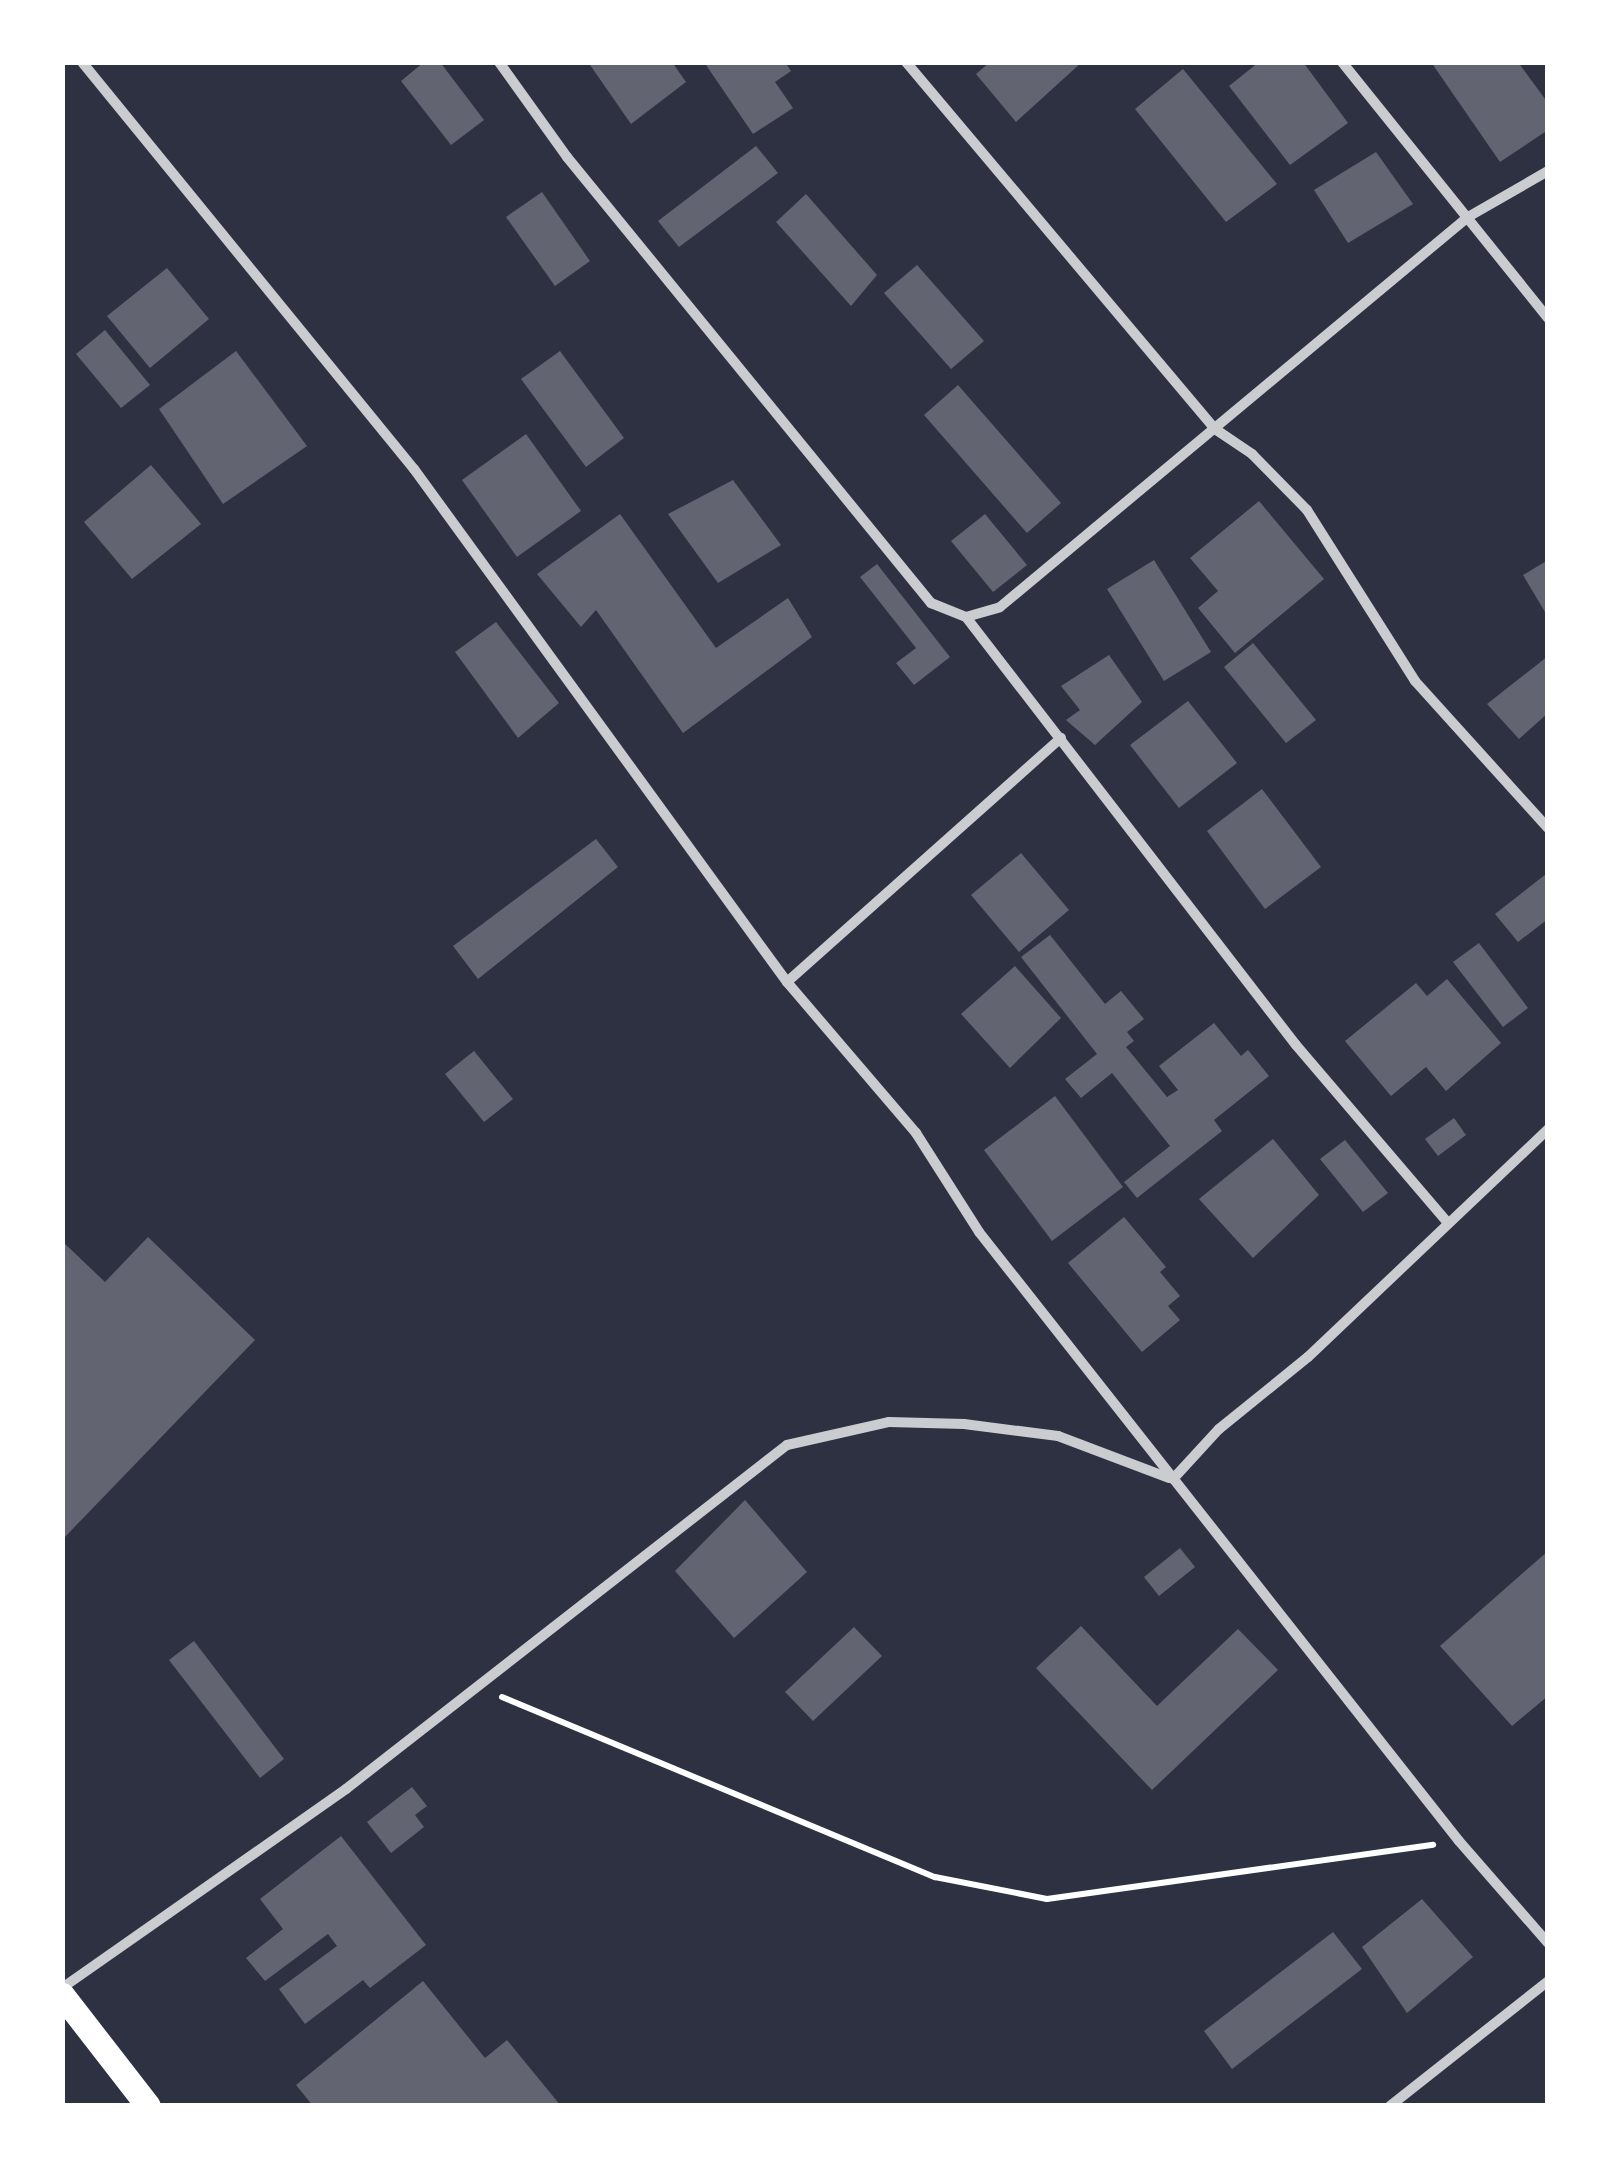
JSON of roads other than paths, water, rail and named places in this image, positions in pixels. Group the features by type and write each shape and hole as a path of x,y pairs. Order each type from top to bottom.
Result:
{"main road":[{"path":"62,1992 148,2106"}],"street":[{"path":"82,62 414,469 787,982 916,1133 979,1232 1459,1840 1548,1943"},
{"path":"499,62 567,157 931,603 966,617 1296,1045 1448,1223"},
{"path":"906,62 1215,429 1252,454 1307,510 1415,682 1548,828"},
{"path":"1342,62 1548,318"},
{"path":"966,617 1000,607 1468,218 1548,171"},
{"path":"787,982 1061,738"},
{"path":"1173,1479 1219,1429 1308,1357 1548,1129"},
{"path":"62,1992 481,1688 787,1445 890,1422 964,1424 1058,1436 1173,1479"},
{"path":"1390,2106 1548,1982"}]}
